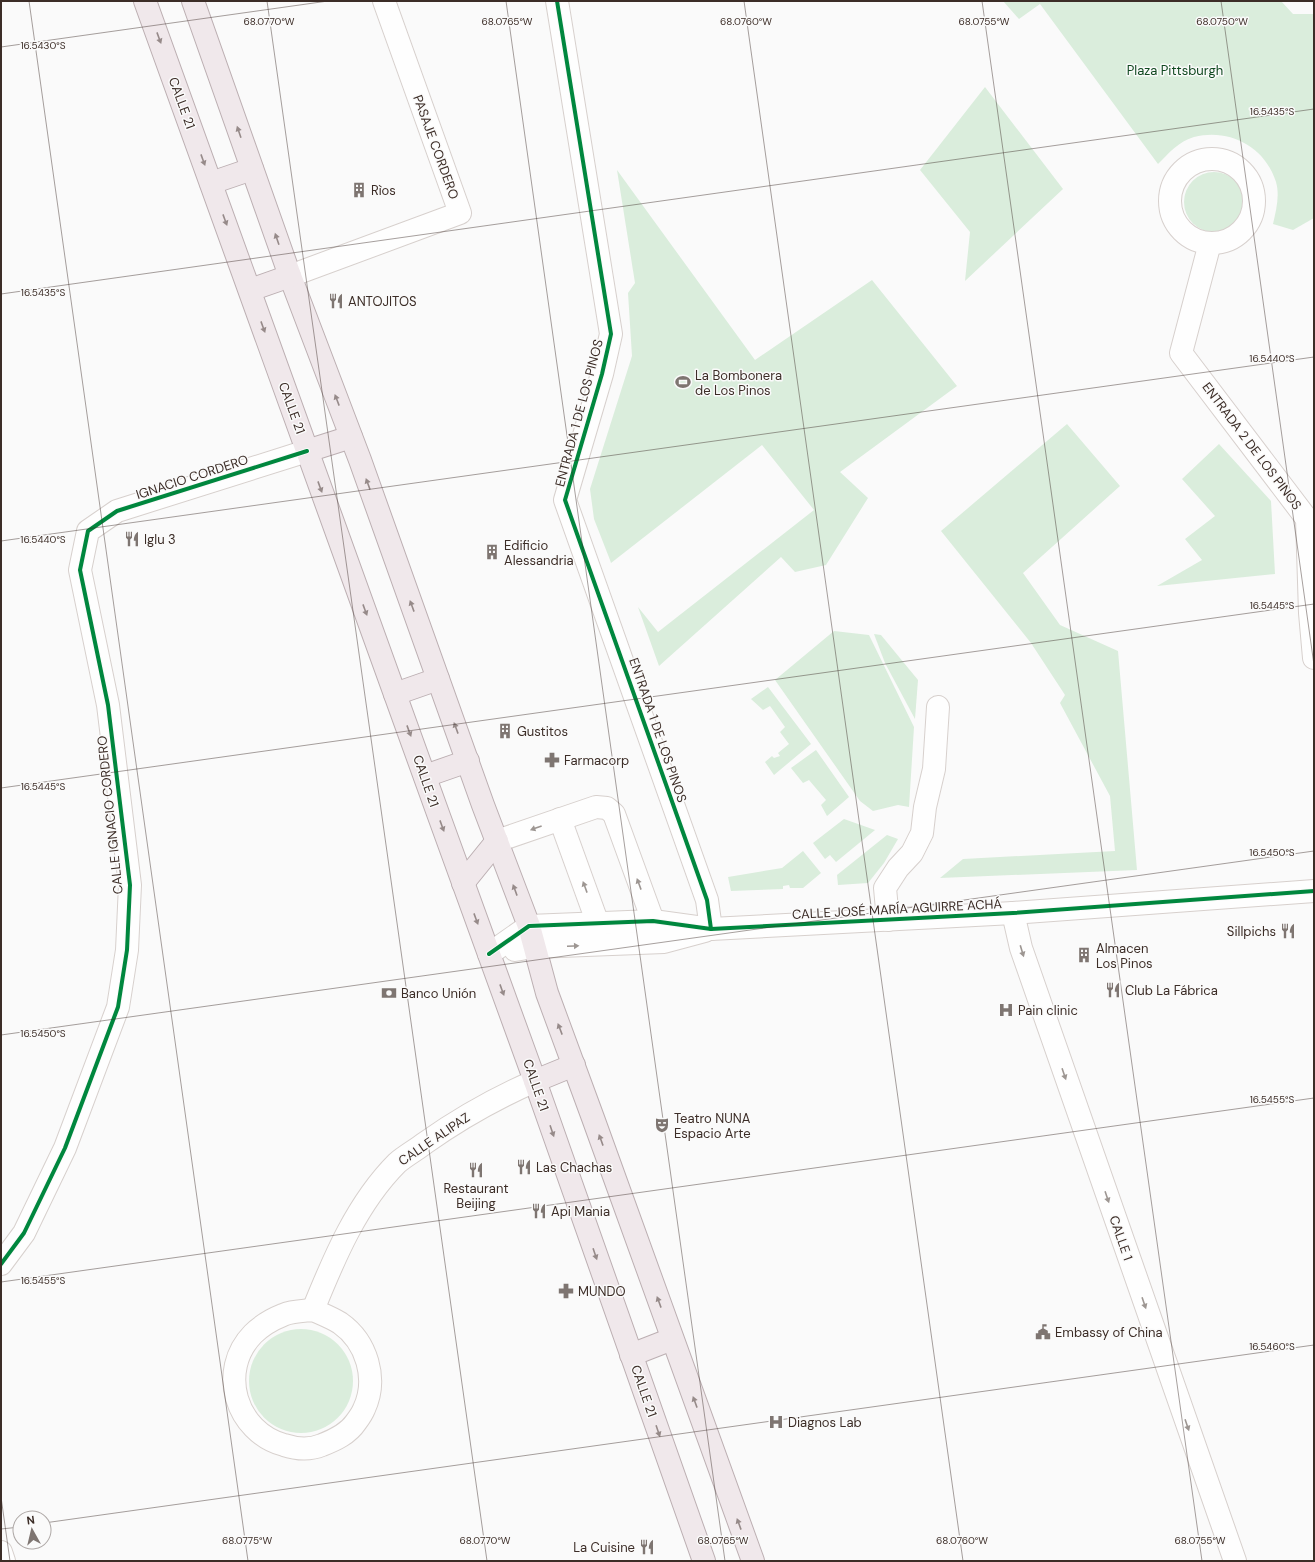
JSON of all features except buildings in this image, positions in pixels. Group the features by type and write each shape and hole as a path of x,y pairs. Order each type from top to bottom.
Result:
{"main road":[{"name":"CALLE 21","path":"145,1 212,183 463,883 536,1081 704,1561"},
{"path":"194,1 290,276 351,437 529,926 546,993 574,1065 753,1561"},
{"path":"212,183 252,169"},
{"path":"250,290 290,276"},
{"path":"307,451 351,437"},
{"path":"395,694 438,679"},
{"path":"425,776 468,761"},
{"path":"463,883 497,841"},
{"path":"536,1081 574,1065"},
{"path":"631,1355 672,1339"}],"street":[{"name":"PASAJE CORDERO","path":"290,276 460,213 384,1"},
{"name":"ENTRADA 1 DE LOS PINOS","path":"557,1 611,334 602,374 565,500 707,900 711,929"},
{"name":"ENTRADA 2 DE LOS PINOS","path":"1210,243 1181,352 1307,519 1310,613 1314,658"},
{"name":"IGNACIO CORDERO","path":"88,531 117,511 307,451"},
{"name":"CALLE IGNACIO CORDERO","path":"1,1264 24,1233 65,1148 118,1008 127,950 130,885 108,705 80,570 88,531"},
{"path":"888,920 885,888 898,868 912,853 922,833 925,807 934,769 938,707"},
{"path":"497,841 596,807 607,808 614,814 653,921"},
{"path":"560,819 598,924"},
{"name":"CALLE JOSÉ MARÍA AGUIRRE ACHÁ","path":"529,926 653,921 711,929 1013,913 1314,891"},
{"name":"CALLE 1","path":"1013,913 1021,948 1235,1561"},
{"path":"489,954 529,926"},
{"name":"CALLE JOSÉ MARÍA AGUIRRE ACHÁ","path":"489,954 534,948 664,942 711,929"},
{"name":"CALLE ALIPAZ","path":"313,1310 335,1256 366,1202 380,1182 398,1162 448,1127 509,1092 536,1081"},
{"path":"313,1310 340,1323 350,1332 362,1348 370,1368 370,1390 364,1410 352,1427 336,1440 316,1448 294,1449 274,1443 256,1431 242,1414 235,1394 234,1372 240,1352 253,1334 285,1314 313,1310"},
{"path":"1,1552 4,1561"}],"green space":[{"name":"Plaza Pittsburgh","path":"1003,1 1281,1 1293,14 1314,14 1314,218 1293,230 1273,224 1278,192 1271,170 1264,159 1255,150 1233,138 1220,135 1194,137 1179,145 1158,164 1040,4 1019,19"},
{"path":"985,87 1063,189 965,281 970,232 920,170"},
{"path":"617,170 755,360 872,280 957,386 840,472 868,498 826,565 795,572 781,557 659,666 638,607 658,632 814,510 762,445 611,563 594,519 590,489 632,356 628,293 635,283"},
{"path":"1208,172 1220,172 1236,180 1242,190 1244,202 1242,214 1236,224 1220,232 1208,232 1192,224 1184,208 1184,196 1192,180"},
{"path":"1067,424 1120,486 1023,573 1060,625 1118,651 1137,870 940,878 963,859 1115,851 1110,796 1060,703 1065,695 1031,643 941,531"},
{"path":"1219,444 1271,501 1275,574 1157,586 1202,560 1185,539 1215,516 1182,479"},
{"path":"834,631 869,635 914,727 909,807 898,805 873,811 860,801 775,680"},
{"path":"874,634 881,635 918,680 915,719 885,663"},
{"path":"768,687 811,744 774,775 765,762 772,756 774,758 780,756 778,753 789,744 780,732 785,727 770,706 763,710 751,699"},
{"path":"816,750 849,797 827,816 821,805 826,800 809,780 803,783 791,768"},
{"path":"844,819 875,830 836,862 830,855 825,859 813,843"},
{"path":"887,835 898,839 884,863 868,883 838,885 837,875"},
{"path":"803,851 821,873 803,888 790,888 789,885 783,886 783,889 731,891 728,877 782,868"},
{"path":"301,1329 321,1333 338,1344 349,1361 353,1381 349,1401 338,1418 321,1429 301,1433 281,1429 264,1418 253,1401 249,1381 253,1361 264,1344 281,1333"}],"cycle path":[{"path":"557,1 611,334 602,374 565,500 707,900 711,929"},
{"path":"1,1264 24,1233 65,1148 118,1007 127,950 130,885 108,705 80,570 88,531 117,511 307,451"},
{"path":"489,954 529,926 653,921 711,929 1013,913 1314,891"}],"place":[{"name":"Rìos","path":"359,190"},
{"name":"ANTOJITOS","path":"336,301"},
{"name":"La Bombonera de Los Pinos","path":"683,382"},
{"name":"Iglu 3","path":"132,539"},
{"name":"Edificio Alessandria","path":"492,552"},
{"name":"Gustitos","path":"505,731"},
{"name":"Farmacorp","path":"552,760"},
{"name":"Sillpichs","path":"1288,931"},
{"name":"Almacen Los Pinos","path":"1084,955"},
{"name":"Club La Fábrica","path":"1113,990"},
{"name":"Banco Unión","path":"389,993"},
{"name":"Pain clinic","path":"1006,1010"},
{"name":"Teatro NUNA Espacio Arte","path":"662,1125"},
{"name":"Las Chachas","path":"524,1167"},
{"name":"Restaurant Beijing","path":"476,1170"},
{"name":"Api Mania","path":"539,1211"},
{"name":"MUNDO","path":"566,1291"},
{"name":"Embassy of China","path":"1043,1332"},
{"name":"Diagnos Lab","path":"776,1422"},
{"name":"La Cuisine","path":"647,1547"}]}
